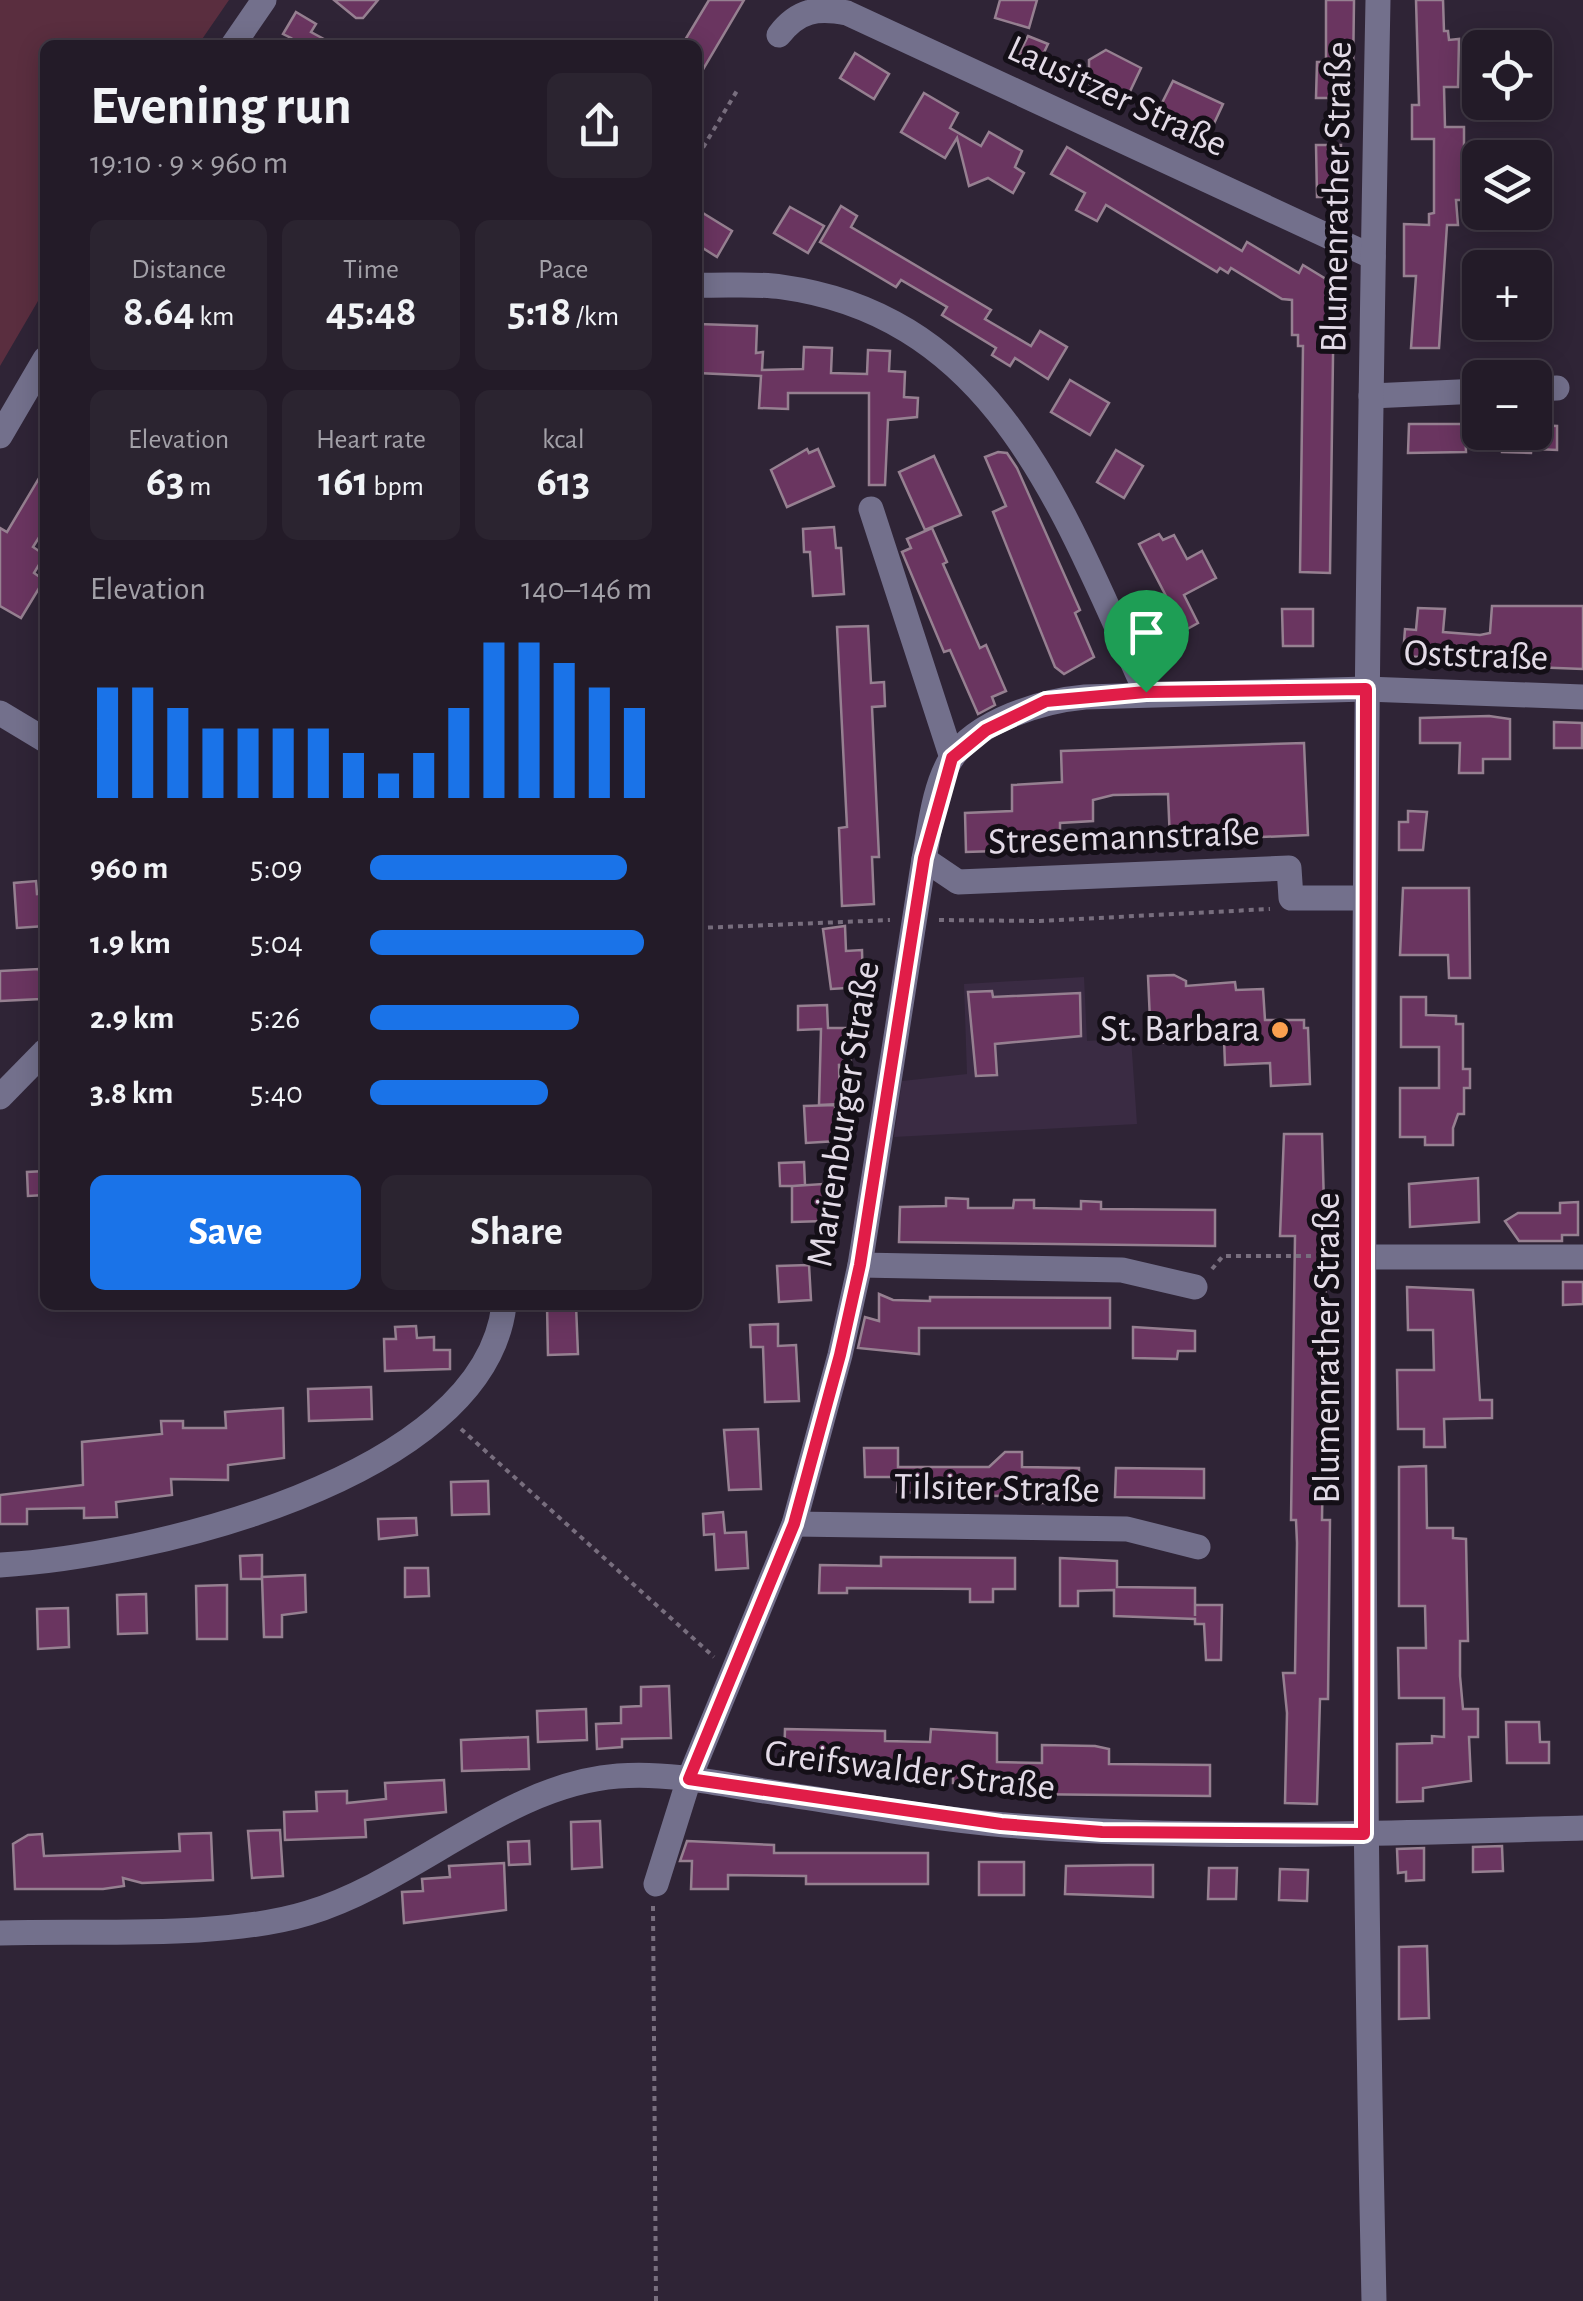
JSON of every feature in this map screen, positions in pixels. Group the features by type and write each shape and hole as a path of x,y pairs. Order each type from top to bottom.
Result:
{"street":[{"path":"236,40 264,0"},
{"name":"Blumenrather Straße","path":"1374,2301 1364,1834 1365,898 1378,0"},
{"name":"Lausitzer Straße","path":"779,35 799,14 817,9 847,13 1372,257"},
{"path":"702,285 782,287 861,307 925,342 996,404 1051,486 1146,692"},
{"path":"0,436 40,368"},
{"name":"Blumenrather Straße","path":"1371,396 1462,392"},
{"path":"871,509 952,758 986,730 1046,701 1146,692 1366,689"},
{"name":"Oststraße","path":"1366,689 1583,697"},
{"path":"0,713 40,737"},
{"name":"Marienburger Straße","path":"656,1884 689,1779 794,1524 860,1265 912,920 924,858 952,758"},
{"name":"Stresemannstraße","path":"924,858 958,882 1289,868 1290,898 1365,898"},
{"path":"0,1097 40,1063"},
{"path":"1367,1256 1583,1257"},
{"path":"860,1265 1122,1270 1195,1287"},
{"path":"0,1565 118,1553 224,1523 332,1483 398,1449 443,1413 476,1373 502,1310"},
{"name":"Tilsiter Straße","path":"794,1524 1128,1528 1198,1547"},
{"name":"Greifswalder Straße","path":"0,1933 244,1926 308,1913 367,1888 560,1786 620,1775 689,1779 1001,1824 1102,1832 1364,1834 1583,1828"}],"path":[{"path":"702,149 738,89"},
{"path":"702,928 912,920 1040,921 1276,909 1290,898"},
{"path":"1040,914 1040,921"},
{"path":"1195,1287 1222,1256 1367,1256"},
{"path":"443,1413 634,1580 732,1674"},
{"path":"656,1884 650,1928 656,2301"}],"shaded area":[{"path":"0,0 229,0 201,40 40,40 40,298 0,366"},
{"path":"1084,977 1087,1041 1131,1038 1137,1124 894,1137 902,1081 967,1074 964,984"}],"building":[{"path":"334,0 378,0 363,18 356,18"},
{"path":"709,0 744,0 702,71 702,40 685,40"},
{"path":"1000,0 1037,0 1029,28 995,18"},
{"path":"1326,0 1354,0 1353,78 1344,78 1337,98 1316,98 1317,62 1326,62"},
{"path":"1416,0 1443,0 1444,31 1448,31 1449,40 1459,39 1458,87 1444,87 1445,127 1464,127 1464,140 1462,200 1456,200 1458,225 1447,225 1439,348 1411,348 1416,276 1404,276 1404,224 1429,225 1429,214 1434,213 1434,139 1412,139 1412,105 1419,105"},
{"path":"296,12 316,24 311,32 326,40 290,40 283,34"},
{"path":"1028,36 1048,44 1039,63 1019,54"},
{"path":"1106,50 1141,68 1125,102 1089,84 1089,60"},
{"path":"855,53 889,74 874,99 840,78"},
{"path":"1173,81 1223,104 1204,145 1187,137 1190,132 1156,115"},
{"path":"924,93 958,113 950,128 981,146 989,132 1022,151 1015,167 1024,173 1013,193 988,178 969,186 957,138 945,158 901,132"},
{"path":"1316,145 1341,145 1340,163 1347,164 1347,197 1317,197"},
{"path":"1067,147 1242,251 1247,242 1299,273 1303,265 1334,284 1330,573 1300,572 1303,346 1298,346 1298,335 1292,335 1292,300 1282,299 1231,268 1228,273 1220,268 1217,272 1106,205 1097,221 1076,210 1085,193 1051,174"},
{"path":"841,206 857,216 851,227 991,310 985,319 1031,346 1040,331 1067,347 1048,379 1015,358 1010,366 992,355 996,348 942,315 947,307 901,280 896,287 820,242"},
{"path":"790,207 824,226 808,253 774,233"},
{"path":"702,212 732,231 717,257 702,248"},
{"path":"702,324 757,326 756,353 763,352 762,370 803,369 804,347 832,348 831,373 867,374 868,350 890,351 889,371 905,372 904,397 918,398 917,417 888,420 885,485 869,485 869,393 788,393 788,409 759,408 761,376 702,373"},
{"path":"1070,380 1109,403 1090,435 1051,412"},
{"path":"1409,424 1462,424 1462,450 1466,452 1408,453"},
{"path":"1552,426 1557,426 1557,450 1552,450"},
{"path":"807,449 809,453 818,449 834,486 787,507 771,470"},
{"path":"1116,450 1143,466 1124,498 1097,482"},
{"path":"1502,450 1531,450 1531,453"},
{"path":"1007,453 1017,468 1080,610 1075,613 1094,657 1064,674 1055,667 993,512 1006,506 985,457"},
{"path":"934,456 961,515 925,530 899,472"},
{"path":"40,476 40,536 33,547 40,552 40,563 34,573 40,577 40,587 21,618 0,606 0,528 7,532"},
{"path":"834,527 836,548 841,548 844,594 813,596 810,552 804,552 803,529"},
{"path":"932,528 947,562 943,564 980,648 986,645 1006,691 992,697 995,705 978,714 950,650 944,652 902,552 911,548 907,539"},
{"path":"1159,534 1163,540 1174,535 1187,559 1202,551 1216,578 1184,595 1198,623 1171,638 1154,605 1167,598 1139,544"},
{"path":"1492,606 1583,606 1583,669 1479,665 1479,661 1403,656 1405,629 1416,630 1418,608 1445,609 1443,632 1480,635 1490,633"},
{"path":"1282,609 1313,609 1313,646 1283,646"},
{"path":"868,626 871,683 884,682 885,706 872,707 879,857 872,857 874,904 842,906 839,828 847,827 837,627"},
{"path":"1420,718 1510,719 1510,759 1483,759 1483,773 1459,773 1460,743 1420,743"},
{"path":"1554,722 1582,723 1582,748 1554,748"},
{"path":"1304,743 1308,835 1170,841 1168,794 1113,795 1093,800 1093,821 1060,823 1060,834 996,841 996,851 966,852 965,813 1012,811 1012,785 1062,782 1061,751"},
{"path":"1408,811 1427,812 1423,850 1399,850 1399,822 1408,822"},
{"path":"36,881 40,926 17,928 14,883"},
{"path":"1403,888 1469,888 1470,978 1449,978 1448,955 1400,955"},
{"path":"845,926 846,951 862,950 863,987 831,989 823,929"},
{"path":"39,969 40,999 0,1001 0,971"},
{"name":"St. Barbara","path":"1174,975 1186,981 1186,986 1235,982 1236,990 1263,989 1265,1020 1304,1020 1304,1028 1308,1028 1310,1084 1271,1086 1270,1063 1225,1065 1224,1039 1212,1039 1211,1030 1176,1031 1177,1042 1151,1043 1148,976"},
{"path":"992,991 993,997 1080,993 1081,1036 995,1044 997,1075 976,1076 968,992"},
{"path":"1401,997 1426,997 1426,1015 1456,1016 1456,1024 1463,1024 1463,1069 1470,1069 1470,1088 1464,1088 1464,1114 1458,1114 1453,1128 1453,1145 1425,1145 1425,1137 1400,1137 1400,1088 1439,1088 1439,1047 1401,1047"},
{"path":"827,1005 828,1028 848,1028 851,1064 839,1065 840,1104 819,1105 821,1029 798,1030 798,1006"},
{"path":"835,1105 837,1141 806,1143 804,1106"},
{"path":"1284,1134 1322,1134 1326,1276 1322,1520 1330,1520 1328,1699 1320,1699 1317,1804 1285,1803 1287,1713 1283,1673 1295,1673 1297,1543 1296,1520 1291,1520 1295,1236 1280,1236"},
{"path":"804,1162 805,1185 793,1186 823,1184 825,1221 792,1222 792,1186 780,1186 779,1163"},
{"path":"40,1171 40,1195 28,1196 27,1172"},
{"path":"1478,1178 1479,1222 1410,1227 1409,1184"},
{"path":"946,1198 968,1199 968,1208 1013,1208 1014,1200 1034,1200 1034,1208 1081,1209 1081,1201 1101,1202 1101,1209 1215,1210 1215,1246 899,1242 900,1207 946,1206"},
{"path":"1578,1202 1578,1235 1562,1235 1562,1241 1519,1241 1505,1221 1518,1213 1560,1213 1560,1203"},
{"path":"809,1265 811,1300 779,1302 777,1266"},
{"path":"1563,1282 1583,1282 1583,1304 1563,1305"},
{"path":"1407,1287 1473,1290 1480,1400 1492,1400 1492,1418 1444,1419 1445,1447 1424,1447 1424,1429 1398,1429 1397,1370 1434,1370 1433,1330 1408,1330"},
{"path":"879,1294 893,1300 930,1301 930,1297 1110,1298 1110,1328 919,1328 919,1354 858,1348 865,1317 879,1321"},
{"path":"547,1310 576,1310 578,1354 548,1355"},
{"path":"778,1324 778,1346 796,1345 799,1401 765,1402 763,1347 751,1347 750,1325"},
{"path":"416,1326 417,1338 434,1337 434,1350 450,1350 450,1369 385,1371 384,1339 396,1339 395,1327"},
{"path":"1133,1327 1195,1331 1195,1351 1178,1351 1177,1359 1133,1358"},
{"path":"371,1387 372,1419 309,1421 308,1389"},
{"path":"283,1408 284,1458 228,1465 228,1480 171,1479 172,1495 116,1502 117,1517 84,1518 84,1508 27,1509 27,1524 0,1524 0,1495 83,1485 82,1442 162,1434 161,1421 183,1421 183,1428 226,1428 225,1412"},
{"path":"758,1429 761,1489 729,1490 724,1430"},
{"path":"864,1448 898,1448 898,1467 989,1467 1005,1452 1022,1452 1022,1467 1079,1468 1079,1485 1090,1485 1089,1503 1023,1503 1023,1497 897,1492 898,1477 865,1477"},
{"path":"1426,1466 1427,1528 1453,1528 1453,1538 1466,1539 1468,1641 1460,1641 1460,1676 1463,1709 1478,1709 1478,1737 1469,1737 1471,1781 1423,1788 1423,1801 1397,1802 1397,1744 1432,1743 1432,1736 1444,1737 1444,1698 1399,1698 1398,1648 1426,1648 1425,1606 1399,1606 1399,1467"},
{"path":"1116,1468 1204,1469 1204,1498 1115,1497"},
{"path":"488,1481 489,1514 452,1515 451,1482"},
{"path":"723,1512 725,1533 746,1532 748,1568 716,1570 714,1534 704,1535 703,1514"},
{"path":"416,1518 417,1535 379,1539 378,1519"},
{"path":"262,1555 262,1579 241,1579 240,1556"},
{"path":"881,1557 1015,1558 1015,1589 993,1589 993,1602 970,1602 970,1589 847,1588 847,1593 819,1593 820,1565 881,1566"},
{"path":"1060,1558 1117,1561 1117,1587 1195,1588 1195,1605 1222,1605 1221,1660 1206,1660 1204,1624 1195,1624 1195,1619 1114,1616 1114,1590 1078,1591 1078,1606 1060,1606"},
{"path":"405,1568 428,1568 429,1596 405,1597"},
{"path":"305,1575 306,1612 282,1615 282,1637 264,1637 262,1577"},
{"path":"227,1585 227,1639 197,1639 196,1586"},
{"path":"146,1594 147,1633 118,1634 117,1595"},
{"path":"68,1608 69,1647 38,1649 37,1609"},
{"path":"669,1686 671,1738 622,1739 622,1747 597,1749 596,1724 621,1723 621,1707 641,1706 641,1687"},
{"path":"586,1709 587,1740 538,1742 537,1711"},
{"path":"1506,1722 1539,1722 1540,1742 1549,1742 1549,1763 1507,1763"},
{"path":"785,1729 885,1731 885,1741 930,1742 931,1729 997,1733 997,1762 1042,1763 1042,1745 1095,1746 1109,1749 1109,1764 1210,1765 1210,1796 1008,1794 1008,1783 953,1783 953,1774 896,1773 896,1762 784,1761"},
{"path":"528,1737 529,1769 462,1771 461,1740"},
{"path":"444,1780 446,1812 365,1820 366,1837 285,1840 284,1812 317,1811 316,1792 347,1791 347,1803 386,1799 385,1783"},
{"path":"600,1821 602,1867 572,1869 571,1822"},
{"path":"280,1830 283,1876 252,1878 248,1831"},
{"path":"211,1833 213,1880 142,1883 123,1878 124,1886 103,1889 15,1889 13,1844 28,1835 42,1834 44,1856 180,1851 179,1834"},
{"path":"529,1841 530,1864 509,1865 508,1842"},
{"path":"687,1841 774,1845 774,1853 928,1853 928,1884 806,1884 806,1876 728,1875 728,1889 691,1889 692,1861 680,1861"},
{"path":"1502,1846 1503,1871 1473,1872 1473,1847"},
{"path":"1424,1848 1424,1880 1406,1881 1406,1872 1398,1873 1397,1849"},
{"path":"979,1862 1024,1862 1024,1895 979,1895"},
{"path":"504,1863 506,1910 404,1923 402,1892 423,1891 422,1879 450,1877 449,1866"},
{"path":"1153,1865 1153,1897 1065,1894 1066,1866"},
{"path":"1209,1868 1237,1868 1236,1899 1208,1899"},
{"path":"1280,1869 1308,1870 1307,1901 1279,1900"},
{"path":"1427,1946 1429,2018 1399,2019 1399,1947"}],"place":[{"name":"St. Barbara","path":"1280,1030"}],"route":[{"path":"1366,689 1364,1834 1102,1832 1001,1824 689,1779 794,1524 840,1355 860,1265 912,920 936,803 952,758 986,730 1046,701 1146,692 1366,689"}]}
